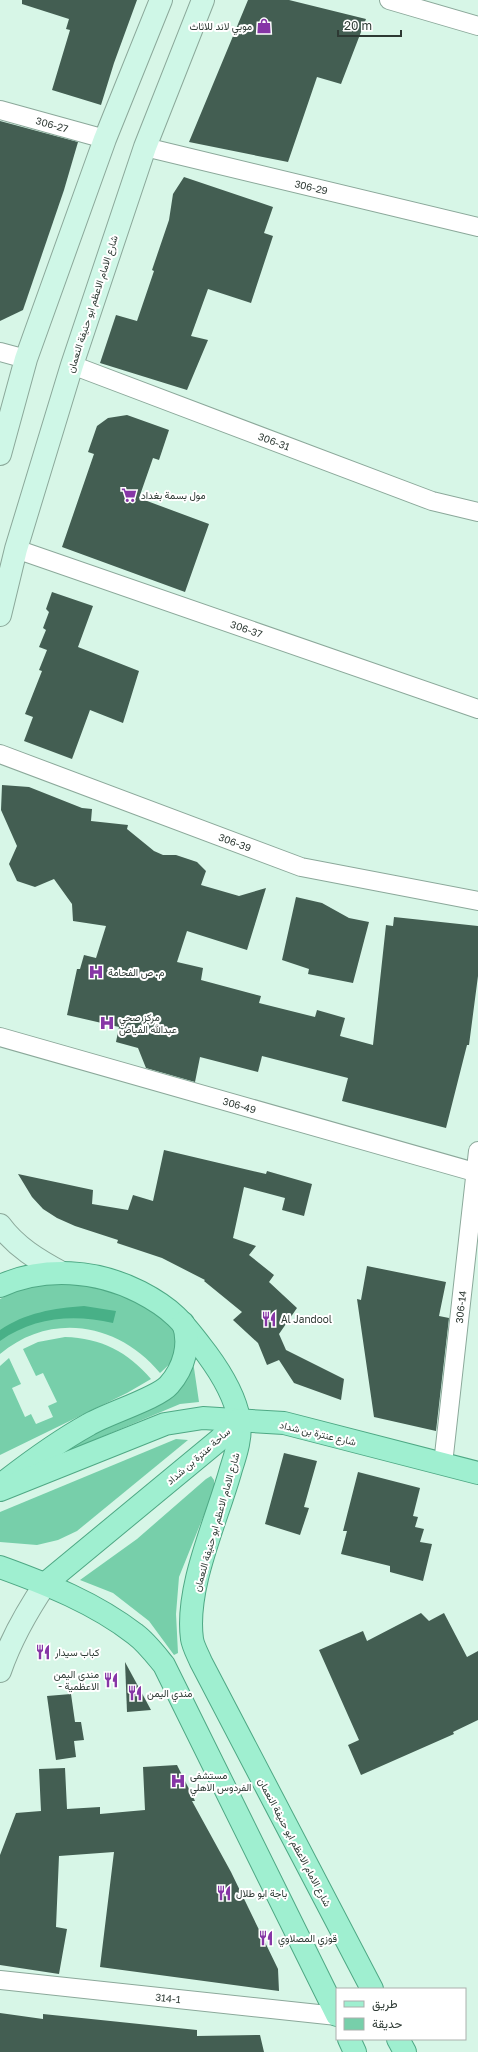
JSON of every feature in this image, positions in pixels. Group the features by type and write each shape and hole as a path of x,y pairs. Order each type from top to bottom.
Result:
{"main road":[{"path":"0,454 26,359 105,138 161,0"},
{"name":"شارع الامام الاعظم ابو حنيفة النعمان","path":"0,615 16,549 72,365 145,147 203,0"},
{"path":"0,1225 10,1238 33,1256 62,1273"},
{"name":"ساحة عنترة بن شداد","path":"0,1286 13,1280 47,1273 82,1273 126,1285 162,1304 181,1320 212,1360 225,1383 239,1420 220,1440 46,1583"},
{"path":"0,1486 40,1454 88,1424 153,1396 168,1386 182,1363 187,1344 186,1331 181,1320"},
{"name":"شارع عنترة بن شداد","path":"0,1490 165,1424 203,1418 284,1424 478,1473"},
{"name":"شارع الامام الاعظم ابو حنيفة النعمان","path":"239,1420 239,1438 235,1456 196,1585 192,1617 192,1640 201,1662 371,1988"},
{"path":"0,1567 46,1583 98,1610 135,1634 150,1647 164,1666 336,2013"},
{"path":"0,1671 8,1648 29,1608 46,1583"},
{"path":"349,2040 355,2052"},
{"path":"399,2040 405,2052"}],"street":[{"path":"389,0 478,26"},
{"name":"306-27","path":"0,110 105,138"},
{"name":"306-29","path":"145,147 478,227"},
{"path":"0,352 26,359"},
{"name":"306-31","path":"72,365 432,501 478,512"},
{"name":"306-37","path":"16,549 478,709"},
{"name":"306-39","path":"0,754 301,867 478,901"},
{"name":"306-49","path":"0,1037 477,1173"},
{"name":"306-14","path":"443,1464 470,1297 478,1151"},
{"name":"314-1","path":"0,1980 336,2015"}],"green space":[{"path":"46,1283 92,1284 137,1298 179,1332 179,1345 176,1355 170,1364 160,1373 143,1356 125,1343 105,1334 84,1329 62,1328 41,1332 20,1340 0,1354 0,1299 18,1290"},
{"path":"65,1337 90,1340 113,1348 133,1361 151,1379 127,1393 0,1455 0,1366 9,1358 21,1384 12,1388 25,1417 31,1414 36,1424 53,1417 48,1406 57,1402 43,1373 36,1376 23,1349 38,1342"},
{"path":"191,1361 194,1368 199,1402 180,1404 56,1456"},
{"path":"176,1439 188,1440 77,1531 58,1540 37,1545 0,1542 0,1512"},
{"path":"211,1476 214,1480 214,1490 179,1577 176,1614 178,1653 174,1655 149,1621 113,1593 80,1580 137,1539"}],"shaded area":[{"path":"84,1306 116,1311 113,1323 98,1320 69,1318 40,1322 13,1333 0,1341 0,1330 19,1319 40,1312"}],"building":[{"path":"22,0 137,0 114,63 101,105 52,90 70,30 66,29 69,19 22,4"},
{"path":"248,0 289,0 366,19 341,84 317,77 288,162 189,142"},
{"path":"0,121 78,142 64,190 23,310 0,321"},
{"path":"184,177 273,207 264,233 273,236 251,303 208,289 191,336 208,340 187,390 100,363 116,315 137,321 169,220 173,194"},
{"path":"127,415 169,430 159,460 153,458 139,498 209,524 185,592 62,547 94,454 88,452 97,426 108,418"},
{"path":"52,592 93,606 78,647 139,671 123,723 90,710 72,759 24,741 33,717 25,714 42,671 39,670 47,650 39,647 46,630 43,628 49,612 46,609"},
{"path":"2,785 29,787 82,808 92,809 91,821 128,825 127,829 154,851 163,855 176,855 197,862 206,871 201,885 239,896 266,888 247,950 187,931 177,962 203,968 201,980 261,996 259,1003 315,1017 317,1010 345,1018 340,1036 373,1045 386,925 393,926 394,917 478,926 478,976 469,1045 467,1045 446,1128 342,1101 348,1078 262,1056 258,1072 200,1057 195,1082 146,1068 138,1048 116,1042 119,1027 67,1015 77,969 80,969 84,955 96,958 106,926 73,921 72,904 54,879 35,887 17,881 9,864 17,846 1,810"},
{"path":"296,897 322,903 349,918 369,922 353,983 308,974 309,969 282,960"},
{"path":"164,1150 266,1174 267,1171 312,1184 304,1216 282,1210 285,1198 244,1187 233,1238 256,1246 249,1255 274,1275 269,1282 297,1308 279,1334 286,1350 344,1379 341,1400 294,1383 279,1360 267,1365 258,1343 233,1320 242,1312 204,1281 205,1280 162,1258 117,1243 118,1240 75,1226 57,1218 43,1209 32,1197 18,1174 93,1190 92,1204 128,1210 133,1195 153,1201"},
{"path":"367,1266 446,1282 439,1316 449,1318 436,1431 374,1417 357,1299 361,1300"},
{"path":"284,1453 317,1461 304,1507 309,1508 300,1535 265,1524"},
{"path":"358,1472 420,1488 413,1516 418,1517 415,1527 424,1529 420,1542 432,1544 423,1581 390,1572 390,1566 341,1554 347,1531 343,1531"},
{"path":"421,1613 429,1621 444,1613 467,1657 478,1651 478,1720 453,1732 454,1734 361,1775 348,1745 359,1740 319,1650 363,1631 367,1641"},
{"path":"125,1662 151,1710 127,1712"},
{"path":"71,1694 75,1722 81,1722 84,1740 74,1741 76,1757 56,1760 47,1696"},
{"path":"177,1765 195,1801 192,1801 231,1872 278,1969 279,1991 100,1967 114,1852 59,1856 56,1927 67,1929 59,1974 0,1965 0,1855 16,1813 41,1811 39,1769 65,1768 67,1809 100,1807 100,1814 145,1810 143,1767"},
{"path":"0,2013 43,2019 43,2014 197,2030 197,2036 260,2035 264,2052 0,2052"}],"place":[{"name":"موبي لاند للاثاث","path":"264,26"},
{"name":"مول بسمة بغداد","path":"129,495"},
{"name":"م. ص الفحامة","path":"96,972"},
{"name":"مركز صحي عبدالله الفياض","path":"107,1023"},
{"name":"Al Jandool","path":"269,1319"},
{"name":"كباب سيدار","path":"43,1652"},
{"name":"مندي اليمن - الاعظمية","path":"111,1680"},
{"name":"مندي اليمن","path":"135,1693"},
{"name":"مستشفى الفردوس الاهلي","path":"178,1781"},
{"name":"باجة ابو طلال","path":"224,1893"},
{"name":"قوزي المصلاوي","path":"266,1938"}]}
